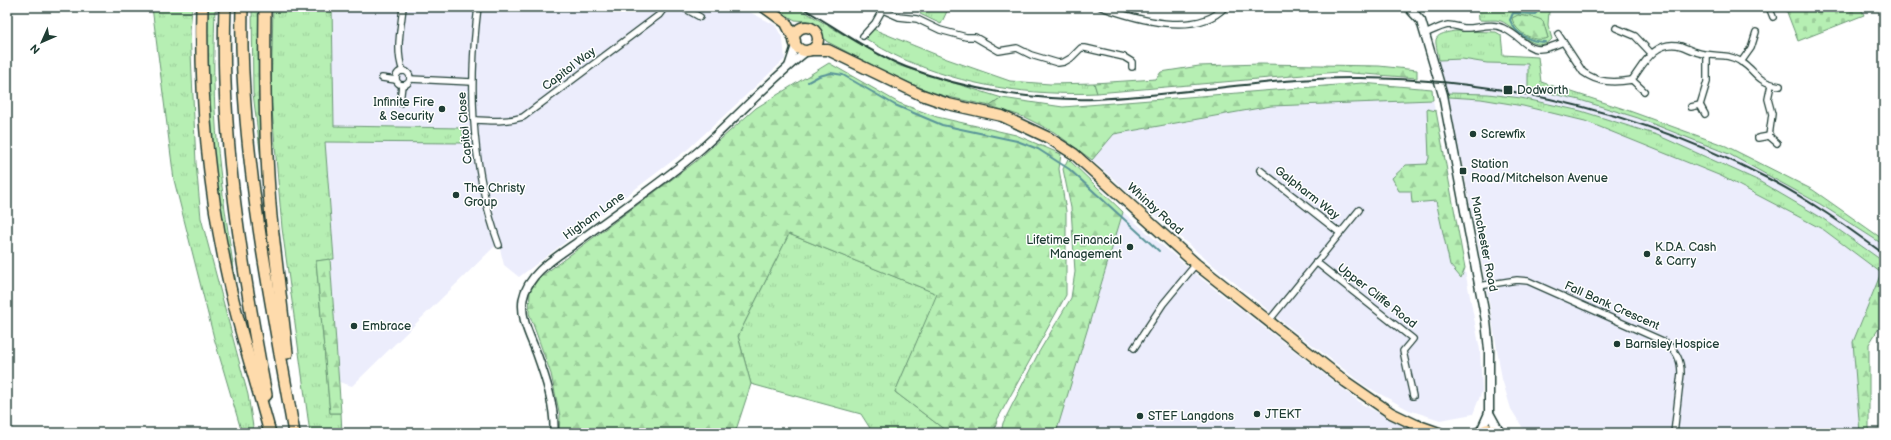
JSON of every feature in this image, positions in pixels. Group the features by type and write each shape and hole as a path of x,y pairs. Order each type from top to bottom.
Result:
{"highway":[{"path":"202,7 201,55 206,138 216,218 230,288 270,433"},
{"path":"225,7 223,66 226,132 234,204 250,311 274,433"},
{"path":"242,7 242,70 251,174 262,251 295,433"},
{"path":"265,7 265,110 271,217 295,433"},
{"path":"764,7 786,23 811,29 816,33 817,43 809,50 800,49 795,43 786,23"},
{"path":"795,43 796,34 805,28"},
{"name":"Whinby Road","path":"816,33 828,50"},
{"name":"Whinby Road","path":"809,50 828,50 919,94 948,104 1002,116 1050,138 1089,166 1196,264 1268,322 1375,403 1416,425 1439,433"},
{"name":"Manchester Road","path":"1479,432 1491,430 1499,433"}],"main road":[{"name":"Manchester Road","path":"1409,8 1421,21 1439,81 1489,350 1489,413 1499,433"},
{"name":"Manchester Road","path":"1479,432 1489,413"}],"street":[{"path":"403,7 399,61 403,71 408,73 410,79"},
{"name":"Capitol Close","path":"478,7 472,82 474,120 482,184 490,218 499,245"},
{"name":"Capitol Way","path":"474,120 500,121 523,117 659,15 665,7"},
{"path":"682,7 700,17"},
{"path":"1101,7 1146,19 1188,24 1203,22 1225,7"},
{"path":"1769,7 1773,17"},
{"path":"862,36 875,23 884,9 899,17 917,19 940,30 966,37 975,37 999,51 1016,48 1031,55 1058,63 1064,62 1071,58 1081,48 1085,48 1124,57 1132,62 1132,67"},
{"path":"1425,34 1450,25 1469,28 1497,26 1503,28 1529,46 1536,49 1544,50 1563,42"},
{"path":"1616,28 1635,36 1651,53"},
{"path":"1741,62 1751,48 1756,32"},
{"path":"1558,34 1583,72 1588,76 1604,82 1632,80 1644,91"},
{"name":"Higham Lane","path":"789,65 795,43"},
{"path":"1632,80 1651,53 1672,45 1680,46 1707,55 1722,54 1741,62 1759,79 1771,85 1780,86"},
{"name":"Higham Lane","path":"554,433 552,404 545,378 522,316 523,299 533,277 700,150 789,65 809,50"},
{"path":"1705,114 1700,105 1707,82 1707,55"},
{"path":"396,80 397,74 403,71"},
{"path":"382,78 396,80 402,86"},
{"path":"410,79 472,82"},
{"path":"402,86 408,83 410,79"},
{"path":"1768,136 1772,114 1768,99 1771,85"},
{"path":"400,103 402,86"},
{"path":"1691,107 1700,105"},
{"path":"1758,138 1768,136 1777,143"},
{"name":"Galpharm Way","path":"1260,170 1340,233"},
{"path":"1268,322 1359,210"},
{"name":"Upper Cliffe Road","path":"1316,262 1414,339 1403,351 1413,396"},
{"path":"1134,348 1163,304 1196,264"},
{"name":"Fall Bank Crescent","path":"1478,286 1517,280 1528,281 1664,342 1676,353 1681,364 1682,373 1674,433"}],"shaded area":[{"path":"332,7 740,7 775,25 783,39 785,59 688,149 519,277 504,265 499,245 494,247 352,386 339,382 330,259 334,259 325,142 463,143 463,128 334,126"},
{"path":"1462,59 1487,63 1529,64 1528,88 1580,100 1638,118 1729,154 1820,204 1884,245 1884,262 1822,218 1757,180 1657,135 1581,111 1521,98 1488,94 1448,93 1438,60"},
{"path":"1449,97 1481,99 1523,106 1585,121 1721,176 1824,230 1881,273 1853,342 1860,433 1526,433 1511,409 1502,379 1486,284"},
{"path":"1433,100 1480,350 1482,391 1473,414 1440,420 1409,410 1364,385 1274,315 1202,256 1092,160 1114,134 1271,106"},
{"path":"1123,212 1203,280 1362,404 1415,433 1056,433"}],"green space":[{"path":"152,7 192,7 190,31 196,163 201,218 248,395 254,433 242,433 214,338 174,180"},
{"path":"206,7 215,7 214,97 216,132 223,197 236,283 234,284 225,242 210,139"},
{"path":"252,7 260,7 267,208 253,93"},
{"path":"273,7 332,7 334,126 463,128 463,143 325,142 334,259 316,261 330,413 341,413 342,433 310,433 282,228 271,98"},
{"path":"772,7 797,7 900,66 1002,98 990,106 935,94 889,74 826,41 818,28 807,21 795,20"},
{"path":"922,7 949,7 941,24 920,14"},
{"path":"1785,7 1860,7 1864,15 1798,41"},
{"path":"1478,8 1549,11 1548,25 1552,39 1546,44 1533,43 1501,21 1479,20","holes":["1518,15 1543,21 1548,38"]},
{"path":"1518,15 1534,17 1543,21 1548,38 1537,39 1526,36 1517,28 1512,18"},
{"path":"873,29 947,59 1010,81 1050,84 1094,83 1097,93 1072,94 1022,91 950,76 898,57 863,37"},
{"path":"1455,31 1496,32 1501,35 1503,55 1538,57 1541,82 1624,109 1726,146 1813,190 1884,240 1884,245 1820,204 1729,154 1638,118 1580,100 1528,88 1528,64 1487,63 1462,59 1439,60 1436,40 1441,34"},
{"path":"829,63 899,103 937,117 1016,135 1061,154 1059,169 1066,211 1066,295 997,420 994,433 949,433 895,392 937,294 789,234 738,336 751,384 735,433 559,433 560,416 551,374 529,313 530,291 539,278 695,162 756,108"},
{"path":"1260,64 1379,66 1417,70 1417,78 1338,72 1097,93 1094,83 1156,79 1161,72 1199,66"},
{"path":"1362,83 1432,89 1433,100 1271,106 1114,134 1092,160 1054,132 1024,117 990,106 1002,98 1063,107"},
{"path":"1448,93 1488,94 1521,98 1581,111 1657,135 1757,180 1822,218 1884,262 1884,275 1824,230 1721,176 1585,121 1523,106 1481,99 1449,97"},
{"path":"1427,109 1436,111 1465,268 1461,278 1450,265 1436,201 1412,203 1411,191 1399,191 1392,178 1406,165 1427,164 1429,158"},
{"path":"1068,159 1123,212 1056,433 1001,433 1003,423 1039,352 1071,298 1075,272 1071,208 1063,169"},
{"path":"789,234 938,294 895,392 949,433 873,433 861,414 751,384 738,336"},
{"path":"330,259 341,413 330,413 316,261"},
{"path":"1881,273 1884,275 1884,320 1869,344 1869,433 1860,433 1853,342"}],"waterway":[{"path":"1537,12 1535,14 1513,13 1510,20 1512,25 1524,36 1534,41 1545,42"},
{"path":"808,82 819,76 831,73 843,75 895,105 942,125 1017,141 1038,149 1069,169 1159,251"}],"railway":[{"path":"801,7 865,47 906,67 976,88 1024,96 1097,99 1163,94 1294,80 1360,78 1413,80 1466,85 1519,93 1570,104 1621,118 1672,136 1721,156 1769,179 1814,205 1884,254"}],"place":[{"name":"Dodworth","path":"1508,90"},
{"name":"Infinite Fire & Security","path":"442,109"},
{"name":"Screwfix","path":"1473,134"},
{"name":"Station Road/Mitchelson Avenue","path":"1463,171"},
{"name":"The Christy Group","path":"456,195"},
{"name":"Lifetime Financial Management","path":"1130,247"},
{"name":"K.D.A. Cash & Carry","path":"1647,254"},
{"name":"Embrace","path":"354,326"},
{"name":"Barnsley Hospice","path":"1617,344"},
{"name":"JTEKT","path":"1257,414"},
{"name":"STEF Langdons","path":"1140,416"}]}
